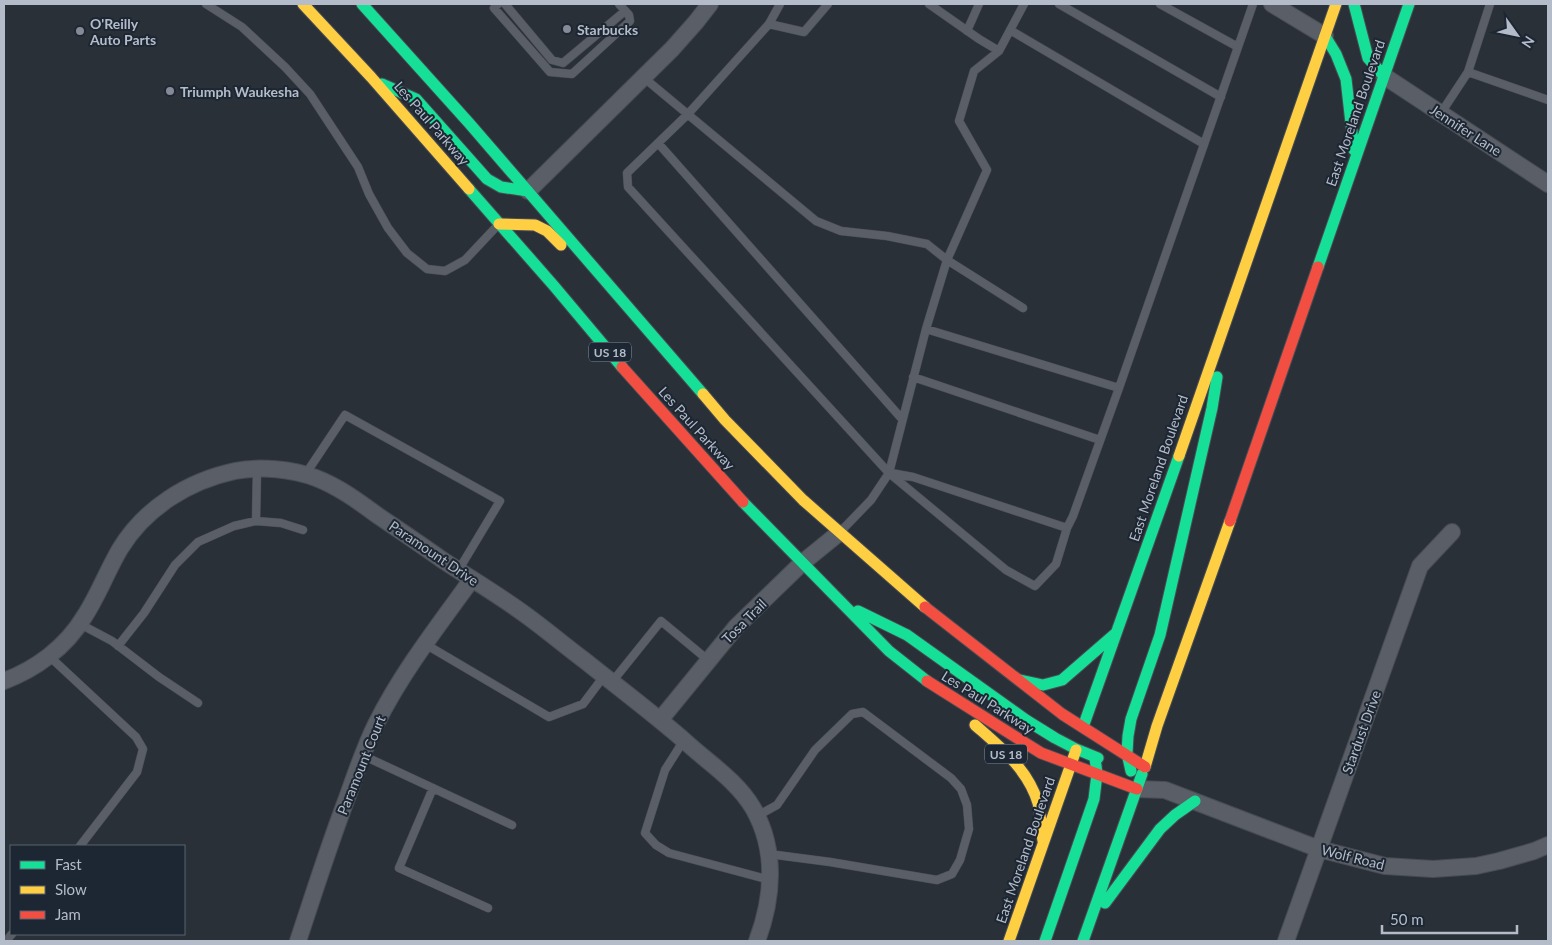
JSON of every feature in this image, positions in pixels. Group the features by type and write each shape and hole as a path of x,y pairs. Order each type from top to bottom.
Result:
{"main road":[{"name":"Les Paul Parkway","path":"303,4 376,82 554,286 640,388 754,514 889,651 932,685 1041,753 1137,789"},
{"name":"Les Paul Parkway","path":"362,4 456,108 725,420 803,500 910,595 1062,714 1083,727 1127,764"},
{"name":"East Moreland Boulevard","path":"1009,941 1225,327 1336,4"},
{"path":"1354,4 1368,58 1384,76"},
{"name":"East Moreland Boulevard","path":"1083,941 1137,789 1127,764 1157,726 1409,4"},
{"path":"1325,36 1336,54 1346,79 1355,159"},
{"path":"376,82 416,99 487,178 501,188 528,192"},
{"path":"499,224 535,225 547,231 564,248 644,343 679,366"},
{"path":"843,603 907,635 1026,720 1076,750 1095,758 1127,764 1131,717 1159,638 1212,408 1225,327"},
{"path":"1020,680 1043,685 1062,680 1116,634"},
{"name":"US 18","path":"932,685 1008,756 1025,778 1035,795 1040,817 1043,846"},
{"path":"1045,941 1094,799 1097,774 1095,758 1083,727"},
{"path":"1090,923 1160,829 1175,815 1195,801"}],"street":[{"path":"1272,4 1325,36"},
{"path":"528,192 672,48 704,8"},
{"name":"Jennifer Lane","path":"1384,76 1548,184"},
{"name":"Paramount Drive","path":"4,681 26,672 72,635 80,624 121,548 140,522 152,511 187,487 212,476 239,470 270,469 315,478 342,490 523,613 660,720 727,776 745,796 757,816 764,833 769,854 770,880 766,908 757,941"},
{"name":"Stardust Drive","path":"1286,941 1420,566 1452,532"},
{"name":"Tosa Trail","path":"660,720 736,627 802,563 839,533"},
{"name":"Paramount Court","path":"298,941 362,755 392,694 425,644 465,575"},
{"name":"Wolf Road","path":"1127,764 1165,790 1318,849 1385,866 1433,870 1452,869 1484,864 1534,851 1548,845"},
{"name":"Wolf Road","path":"1137,789 1165,790"}],"lane":[{"path":"206,4 242,28 285,67 310,94 358,167 369,194 388,228 407,253 427,269 446,271 464,260 499,224"},
{"path":"498,4 494,8 550,72 572,74 630,21 627,13 618,4"},
{"path":"505,4 552,60 563,62 627,13"},
{"path":"780,4 769,24 688,114 627,173 628,187 889,473 1006,570 1035,586 1056,564 1067,528 1119,388 1253,4"},
{"path":"769,24 804,32 828,4"},
{"path":"929,4 999,51"},
{"path":"967,31 979,4"},
{"path":"839,533 871,500 889,473 926,329 947,260 987,170 959,121 974,71 999,51 1024,4"},
{"path":"1059,4 1220,97"},
{"path":"1160,4 1238,48"},
{"path":"1441,113 1468,72 1490,4"},
{"path":"1010,30 1204,144"},
{"path":"1468,72 1548,100"},
{"path":"642,77 816,222 841,231 887,236 927,244 947,260 1023,308"},
{"path":"658,143 902,419"},
{"path":"926,329 1119,388"},
{"path":"913,377 1100,440"},
{"path":"305,475 346,415 500,500 465,575"},
{"path":"256,521 257,470"},
{"path":"889,473 913,477 1067,528"},
{"path":"118,646 144,613 175,566 198,542 234,526 256,521 282,523 303,530"},
{"path":"425,644 550,716 583,704 661,620 708,660"},
{"path":"80,624 118,646 198,703"},
{"path":"48,656 136,737 143,749 137,772 81,845"},
{"path":"757,816 777,805 815,750 852,714 863,712 952,778 961,789 966,804 968,829 960,860 952,874 936,880 769,854"},
{"path":"684,740 665,770 645,833 656,845 669,854 770,880"},
{"path":"362,755 512,825"},
{"path":"433,788 399,868 488,908"}],"traffic: fast":[{"path":"362,4 469,123 703,394"},
{"path":"1354,4 1368,58 1384,76"},
{"path":"1318,267 1409,4"},
{"path":"1325,36 1336,54 1346,79 1354,150"},
{"path":"382,84 416,99 487,179 501,187 528,191"},
{"path":"469,189 622,367"},
{"path":"1131,771 1127,753 1131,719 1160,635 1212,408 1217,377"},
{"path":"1083,727 1179,456"},
{"path":"743,502 889,651 927,681"},
{"path":"858,611 907,635 1026,720 1055,738 1098,758"},
{"path":"1020,680 1043,685 1062,680 1115,634"},
{"path":"1045,941 1094,799 1097,774 1095,758"},
{"path":"1083,941 1142,774"},
{"path":"1105,903 1160,829 1175,815 1195,801"}],"traffic: slow":[{"path":"303,4 371,77 469,189"},
{"path":"1179,456 1336,4"},
{"path":"499,224 535,225 547,231 561,245"},
{"path":"703,394 725,420 803,500 925,607"},
{"path":"1145,767 1157,726 1230,521"},
{"path":"975,725 1012,760 1027,780 1038,803 1043,841"},
{"path":"1009,941 1076,750"}],"traffic: jam":[{"path":"1230,521 1318,267"},
{"path":"622,367 743,502"},
{"path":"925,607 1062,714 1145,767"},
{"path":"927,681 1041,753 1137,789"}],"place":[{"name":"Starbucks","path":"567,29"},
{"name":"O'Reilly Auto Parts","path":"80,31"},
{"name":"Triumph Waukesha","path":"170,91"}]}
